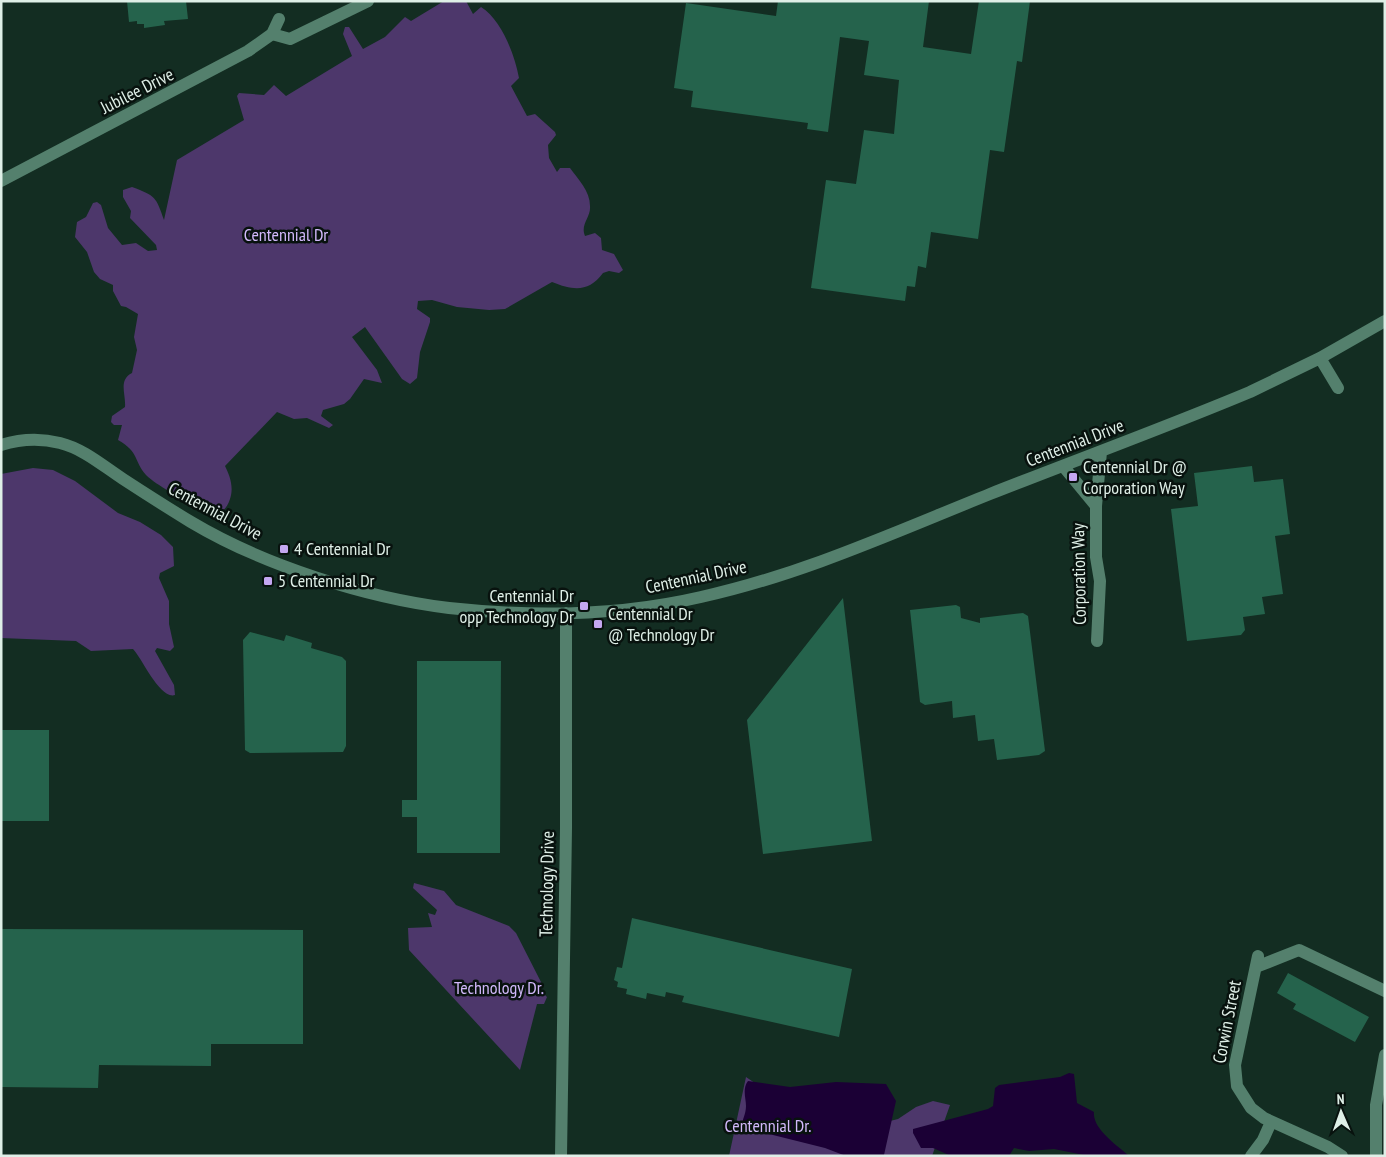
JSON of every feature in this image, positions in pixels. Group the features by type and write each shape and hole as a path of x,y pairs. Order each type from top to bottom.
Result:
{"street":[{"path":"279,19 272,34 290,39 368,1"},
{"name":"Jubilee Drive","path":"1,180 223,66 272,34"},
{"name":"Centennial Drive","path":"1,445 29,440 44,440 61,443 81,450 154,499 218,536 307,574 359,589 446,608 494,612 566,613 663,604 700,598 752,584 813,564 1250,392 1320,358 1385,321"},
{"path":"1320,358 1338,388"},
{"name":"Corporation Way","path":"1097,641 1100,581 1096,557 1096,506 1101,452"},
{"name":"Corporation Way","path":"1063,466 1096,506"},
{"name":"Technology Drive","path":"561,1156 566,828 566,613"},
{"name":"Corwin Street","path":"1342,1156 1328,1147 1271,1122 1251,1108 1237,1086 1235,1065 1257,961 1299,950 1385,991"},
{"path":"1376,1156 1376,1105 1385,1055"},
{"path":"1251,1156 1263,1140 1271,1122"}],"green space":[{"name":"Centennial Dr","path":"444,1 466,1 473,14 481,7 495,20 501,29 511,49 519,78 511,86 527,116 535,114 555,132 556,135 548,145 549,158 557,172 560,168 570,168 588,195 590,210 584,228 585,236 595,233 601,238 602,250 614,254 623,270 619,273 609,271 603,273 587,287 567,287 552,282 505,309 489,310 457,307 432,300 418,301 417,309 430,318 430,322 420,352 417,378 410,384 402,379 365,327 352,337 377,370 382,383 364,379 350,399 344,404 323,410 321,416 333,425 329,428 307,418 294,419 277,412 225,466 232,490 225,508 218,513 201,512 183,502 148,477 130,449 118,440 122,425 114,425 111,422 112,416 125,407 124,383 125,379 132,373 137,350 134,337 138,314 121,306 113,291 113,285 100,279 94,272 87,252 75,237 77,222 86,217 93,203 97,202 101,205 108,228 122,245 136,243 148,251 157,250 156,245 130,218 131,211 123,197 123,190 132,187 151,195 157,202 164,220 177,160 244,120 237,96 239,93 264,95 274,85 286,96 352,56 343,34 345,27 349,27 363,49 385,37 405,17 411,21"},
{"path":"33,468 53,470 75,481 118,513 140,522 161,535 173,547 174,566 160,573 159,578 169,601 169,624 174,647 170,651 157,648 155,651 174,685 175,695 169,695 157,685 133,649 91,651 76,641 1,638 1,474"},
{"name":"Technology Dr.","path":"414,883 444,891 456,905 509,926 516,933 542,984 541,991 547,997 544,1004 537,1004 520,1070 409,950 408,928 432,927 428,913 435,915 437,910 413,888"},
{"name":"Centennial Dr.","path":"746,1077 768,1092 878,1124 898,1119 916,1107 933,1101 950,1105 932,1156 729,1156"}],"shaded area":[{"path":"1069,1073 1074,1074 1077,1103 1094,1112 1094,1118 1101,1131 1129,1156 1089,1156 1054,1149 1029,1151 1014,1148 1009,1156 951,1156 933,1148 921,1148 913,1133 913,1129 988,1109 993,1106 995,1088 999,1085 1060,1077"},
{"path":"748,1081 790,1087 836,1082 886,1084 896,1101 884,1155 846,1156 825,1148 749,1129 742,1131 746,1106 745,1090"}],"building":[{"path":"127,1 186,1 188,19 164,21 165,25 144,28 144,24 137,24 137,21 129,22"},
{"path":"778,1 929,1 923,47 971,54 979,1 1030,1 1022,62 1017,61 1004,152 990,150 978,239 931,232 926,268 918,266 915,287 907,286 905,301 811,288 826,180 856,184 864,130 894,134 899,80 864,75 869,41 840,37 828,132 807,129 808,123 691,107 693,91 674,88 686,3 776,16"},
{"path":"1252,466 1254,482 1283,479 1290,534 1275,536 1283,594 1262,597 1265,614 1243,617 1245,630 1241,635 1187,641 1171,509 1198,506 1194,473"},
{"path":"843,598 872,841 763,854 747,720"},
{"path":"956,605 960,607 961,618 980,623 980,618 1023,613 1028,616 1045,751 1039,755 997,760 994,739 978,741 975,715 953,718 952,701 925,705 920,702 910,610"},
{"path":"250,632 284,641 286,635 312,643 311,648 342,657 346,661 346,746 343,752 250,753 245,750 243,640"},
{"path":"417,661 501,661 500,853 417,853 417,817 402,817 402,800 417,800"},
{"path":"1,730 49,730 49,821 1,821"},
{"path":"632,918 852,969 839,1037 682,1002 684,996 666,992 665,997 647,993 646,999 626,994 627,989 617,987 618,982 614,980 617,967 622,968"},
{"path":"1,929 303,930 303,1044 211,1044 211,1066 99,1065 98,1088 1,1087"},
{"path":"1288,973 1369,1017 1355,1042 1293,1009 1296,1004 1277,993"}],"place":[{"name":"Centennial Dr @ Corporation Way","path":"1073,477"},
{"name":"4 Centennial Dr","path":"284,549"},
{"name":"5 Centennial Dr","path":"268,581"},
{"name":"Centennial Dr opp Technology Dr","path":"584,606"},
{"name":"Centennial Dr @ Technology Dr","path":"598,624"}]}
